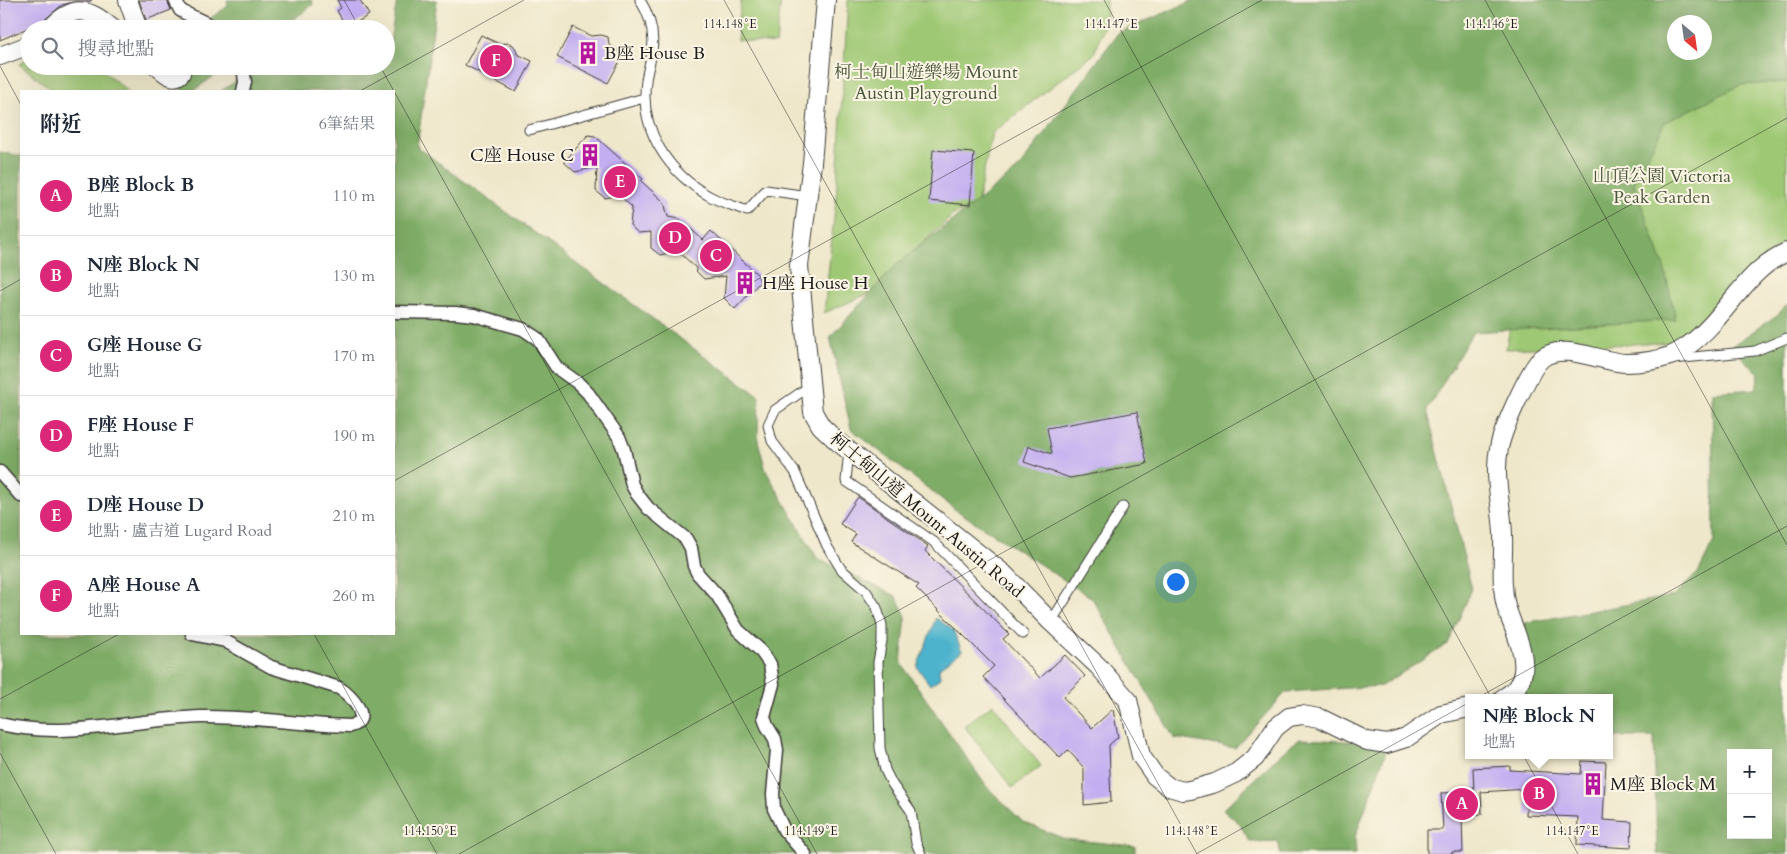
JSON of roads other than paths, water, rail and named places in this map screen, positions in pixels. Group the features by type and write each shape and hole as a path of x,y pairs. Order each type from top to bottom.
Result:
{"street":[{"path":"128,0 135,20"},
{"path":"175,0 180,10 199,20"},
{"name":"柯士甸山道 Mount Austin Road","path":"826,0 808,196 799,266 813,412 821,426 1003,573 1098,666 1128,700 1141,756 1155,776 1176,789 1190,790 1202,788 1236,773 1255,758 1275,728 1289,717 1302,715 1320,718 1367,741 1387,744 1406,738 1441,714 1465,709"},
{"path":"60,20 66,15 84,11 93,14 101,20"},
{"path":"0,56 20,48"},
{"path":"167,75 174,77 179,75"},
{"path":"243,90 244,75"},
{"path":"1508,694 1516,688 1523,670 1521,655 1506,606 1503,587 1503,537 1497,471 1498,449 1506,424 1535,365 1546,356 1567,352 1618,362 1650,362 1672,355 1694,342 1708,329 1762,266 1787,252"},
{"path":"395,312 467,314 523,329 538,339 558,368 588,393 619,437 632,485 639,497 648,508 686,539 698,574 717,595 738,630 760,650 770,664 773,684 764,717 777,750 773,794 774,809 784,830 805,854"},
{"path":"0,472 20,495"},
{"path":"0,724 30,729 63,730 101,728 186,718 232,718 350,726 356,724 359,720 356,702 349,694 339,688 271,667 225,641 197,635"}],"lane":[{"path":"640,0 652,24 653,38 652,52 645,82 645,114 659,148 682,177 712,198 747,211 766,190 808,196"},
{"path":"529,130 644,98"},
{"path":"1650,362 1755,351 1787,338"},
{"path":"810,386 775,410 768,425 772,441 795,472 827,546 840,569 866,591 877,608 882,626 882,641 878,662 880,748 885,770 892,784 911,811 916,843 921,854"},
{"path":"849,450 846,481 934,542 1023,634"},
{"path":"1051,622 1124,507"}],"water":[{"path":"936,618 953,630 962,651 939,668 940,678 930,685 917,667"}],"place":[{"name":"B座 House B","path":"588,53"},
{"name":"A座 House A","path":"496,61"},
{"name":"C座 House C","path":"590,155"},
{"name":"D座 House D","path":"620,182"},
{"name":"F座 House F","path":"675,238"},
{"name":"G座 House G","path":"716,256"},
{"name":"H座 House H","path":"745,283"},
{"name":"M座 Block M","path":"1593,784"},
{"name":"N座 Block N","path":"1539,794"},
{"name":"B座 Block B","path":"1462,804"}],"park label":[{"name":"柯士甸山遊樂場 Mount Austin Playground","path":"926,82"},
{"name":"山頂公園 Victoria Peak Garden","path":"1662,186"}]}
